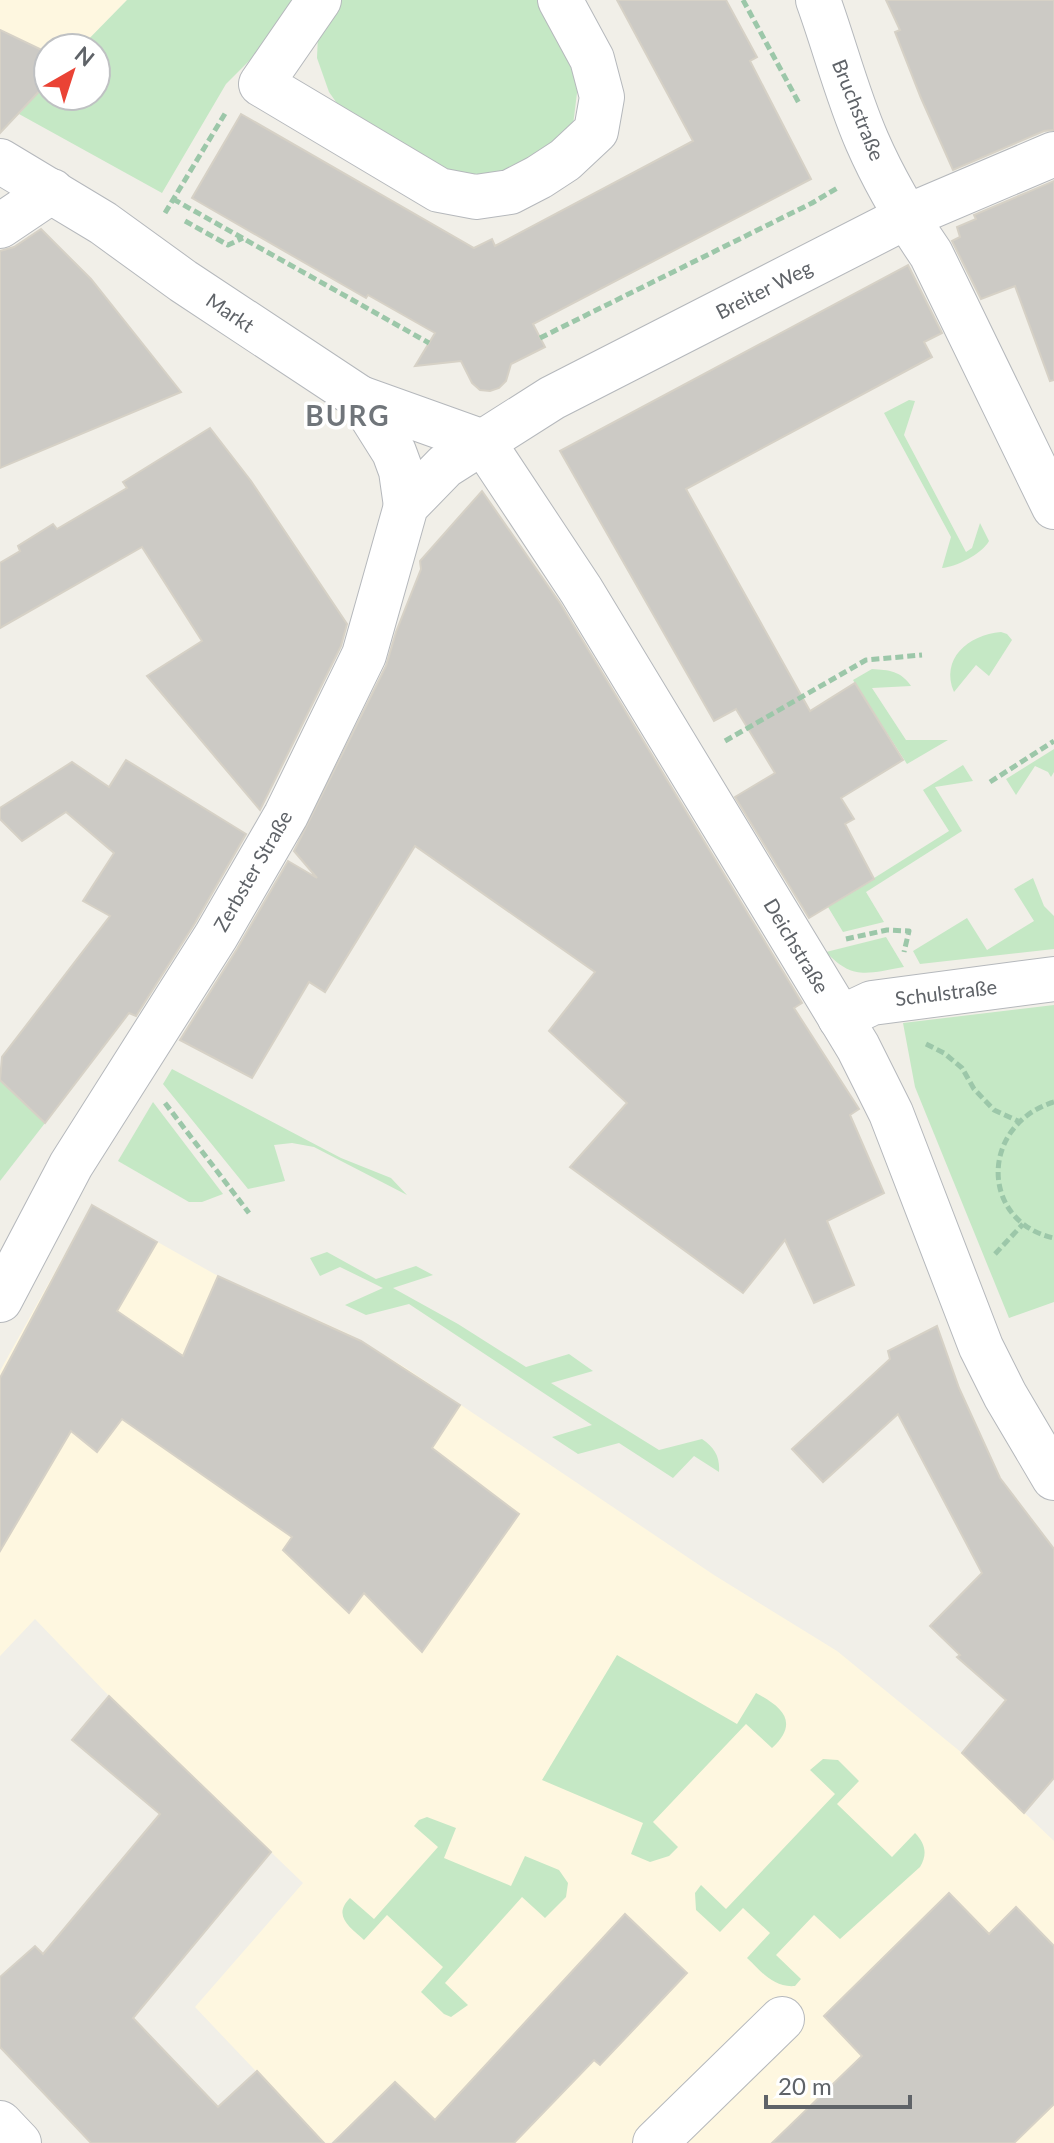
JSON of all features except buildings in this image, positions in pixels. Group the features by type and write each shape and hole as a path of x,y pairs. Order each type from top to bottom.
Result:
{"street":[{"path":"319,0 261,84 439,190 476,197 510,192 539,177 565,160 596,131 602,97 592,59 560,0"},
{"name":"Bruchstraße","path":"818,0 867,142 906,217 931,254 1054,507"},
{"name":"Breiter Weg","path":"483,442 552,398 906,217 1054,154"},
{"name":"Markt","path":"0,161 103,223 360,398 394,452 401,471 406,506"},
{"path":"0,226 52,191"},
{"path":"360,398 483,442"},
{"name":"Zerbster Straße","path":"5,1279 71,1165 216,936 286,815 364,655 406,506 445,466 483,442"},
{"name":"Deichstraße","path":"483,442 581,590 849,1033 891,1113 981,1347 1005,1395 1054,1478"},
{"name":"Schulstraße","path":"849,1033 872,1003 1054,979"},
{"path":"655,2143 782,2019"},
{"path":"0,2123 19,2143"}],"path":[{"path":"142,252 227,110 261,84"},
{"path":"540,338 843,185"},
{"path":"173,199 429,343"},
{"path":"167,210 228,245 244,238"},
{"path":"685,763 866,660 922,655"},
{"path":"990,782 1054,741"},
{"path":"797,949 887,930 909,931"},
{"path":"849,1033 923,1042 944,1053 962,1068 974,1089 994,1110 1018,1121"},
{"path":"134,1065 249,1213"},
{"path":"1054,1102 1037,1107 1018,1121 1004,1140 999,1162 999,1185 1008,1206 1023,1224 1054,1238"}],"shaded area":[{"path":"0,0 127,0 96,32 32,32 32,99 13,120 0,114"},
{"path":"92,1205 218,1276 349,1334 406,1368 714,1575 837,1651 962,1753 1054,1841 1054,2143 413,2143 435,2120 395,2082 331,2143 324,2143 195,2007 303,1883 109,1696 35,1619 0,1656 0,1371"}],"green space":[{"path":"127,0 304,0 279,31 226,84 162,193 19,114 32,100 32,112 112,112 112,32 96,32"},
{"path":"336,0 548,0 581,61 573,125 565,143 505,181 446,173 343,112 329,92 317,58 318,35"},
{"path":"909,400 915,401 904,435 966,552 972,548 980,523 989,541 975,555 948,567 942,568 951,537 884,413"},
{"path":"1001,632 1012,640 989,676 976,665 954,692 951,669 960,651 978,638"},
{"path":"872,669 894,672 911,686 872,688 906,740 948,740 907,764 853,680"},
{"path":"1054,749 1054,772 1051,777 1048,772 1035,766 1016,795 1006,779"},
{"path":"963,765 973,781 935,787 962,831 866,892 884,922 843,932 828,907 949,831 923,790"},
{"path":"1033,878 1044,906 1054,916 1054,949 920,964 913,951 967,918 987,950 1034,921 1014,889"},
{"path":"886,937 904,967 862,973 845,967 826,952"},
{"path":"1054,1005 1054,1302 1009,1318 915,1087 903,1023"},
{"path":"172,1069 341,1158 391,1178 407,1195 314,1147 292,1143 274,1145 285,1181 248,1189 163,1084"},
{"path":"0,1080 45,1123 0,1181"},
{"path":"153,1102 223,1194 202,1202 189,1202 118,1161"},
{"path":"327,1252 376,1279 416,1266 433,1275 393,1288 526,1367 569,1354 593,1371 551,1383 659,1450 702,1439 716,1453 719,1472 694,1456 673,1478 619,1443 578,1454 552,1437 592,1425 409,1304 366,1315 345,1305 383,1288 340,1267 320,1276 310,1258"},
{"path":"617,1655 737,1724 756,1693 780,1710 786,1723 780,1739 772,1748 746,1724 653,1822 678,1847 669,1856 650,1862 631,1854 643,1823 542,1780"},
{"path":"823,1759 838,1760 859,1781 837,1804 892,1857 915,1833 925,1853 920,1867 840,1939 814,1915 776,1955 801,1979 795,1986 787,1986 768,1978 747,1958 770,1933 743,1908 720,1932 696,1910 695,1893 701,1885 726,1909 835,1794 810,1770"},
{"path":"427,1817 456,1828 444,1858 511,1886 525,1856 559,1870 568,1883 566,1897 545,1918 522,1897 445,1983 468,2005 451,2017 421,1992 443,1967 387,1915 364,1940 343,1916 345,1904 350,1898 374,1919 438,1847 414,1826"}],"district":[{"name":"BURG","path":"348,416"}]}
